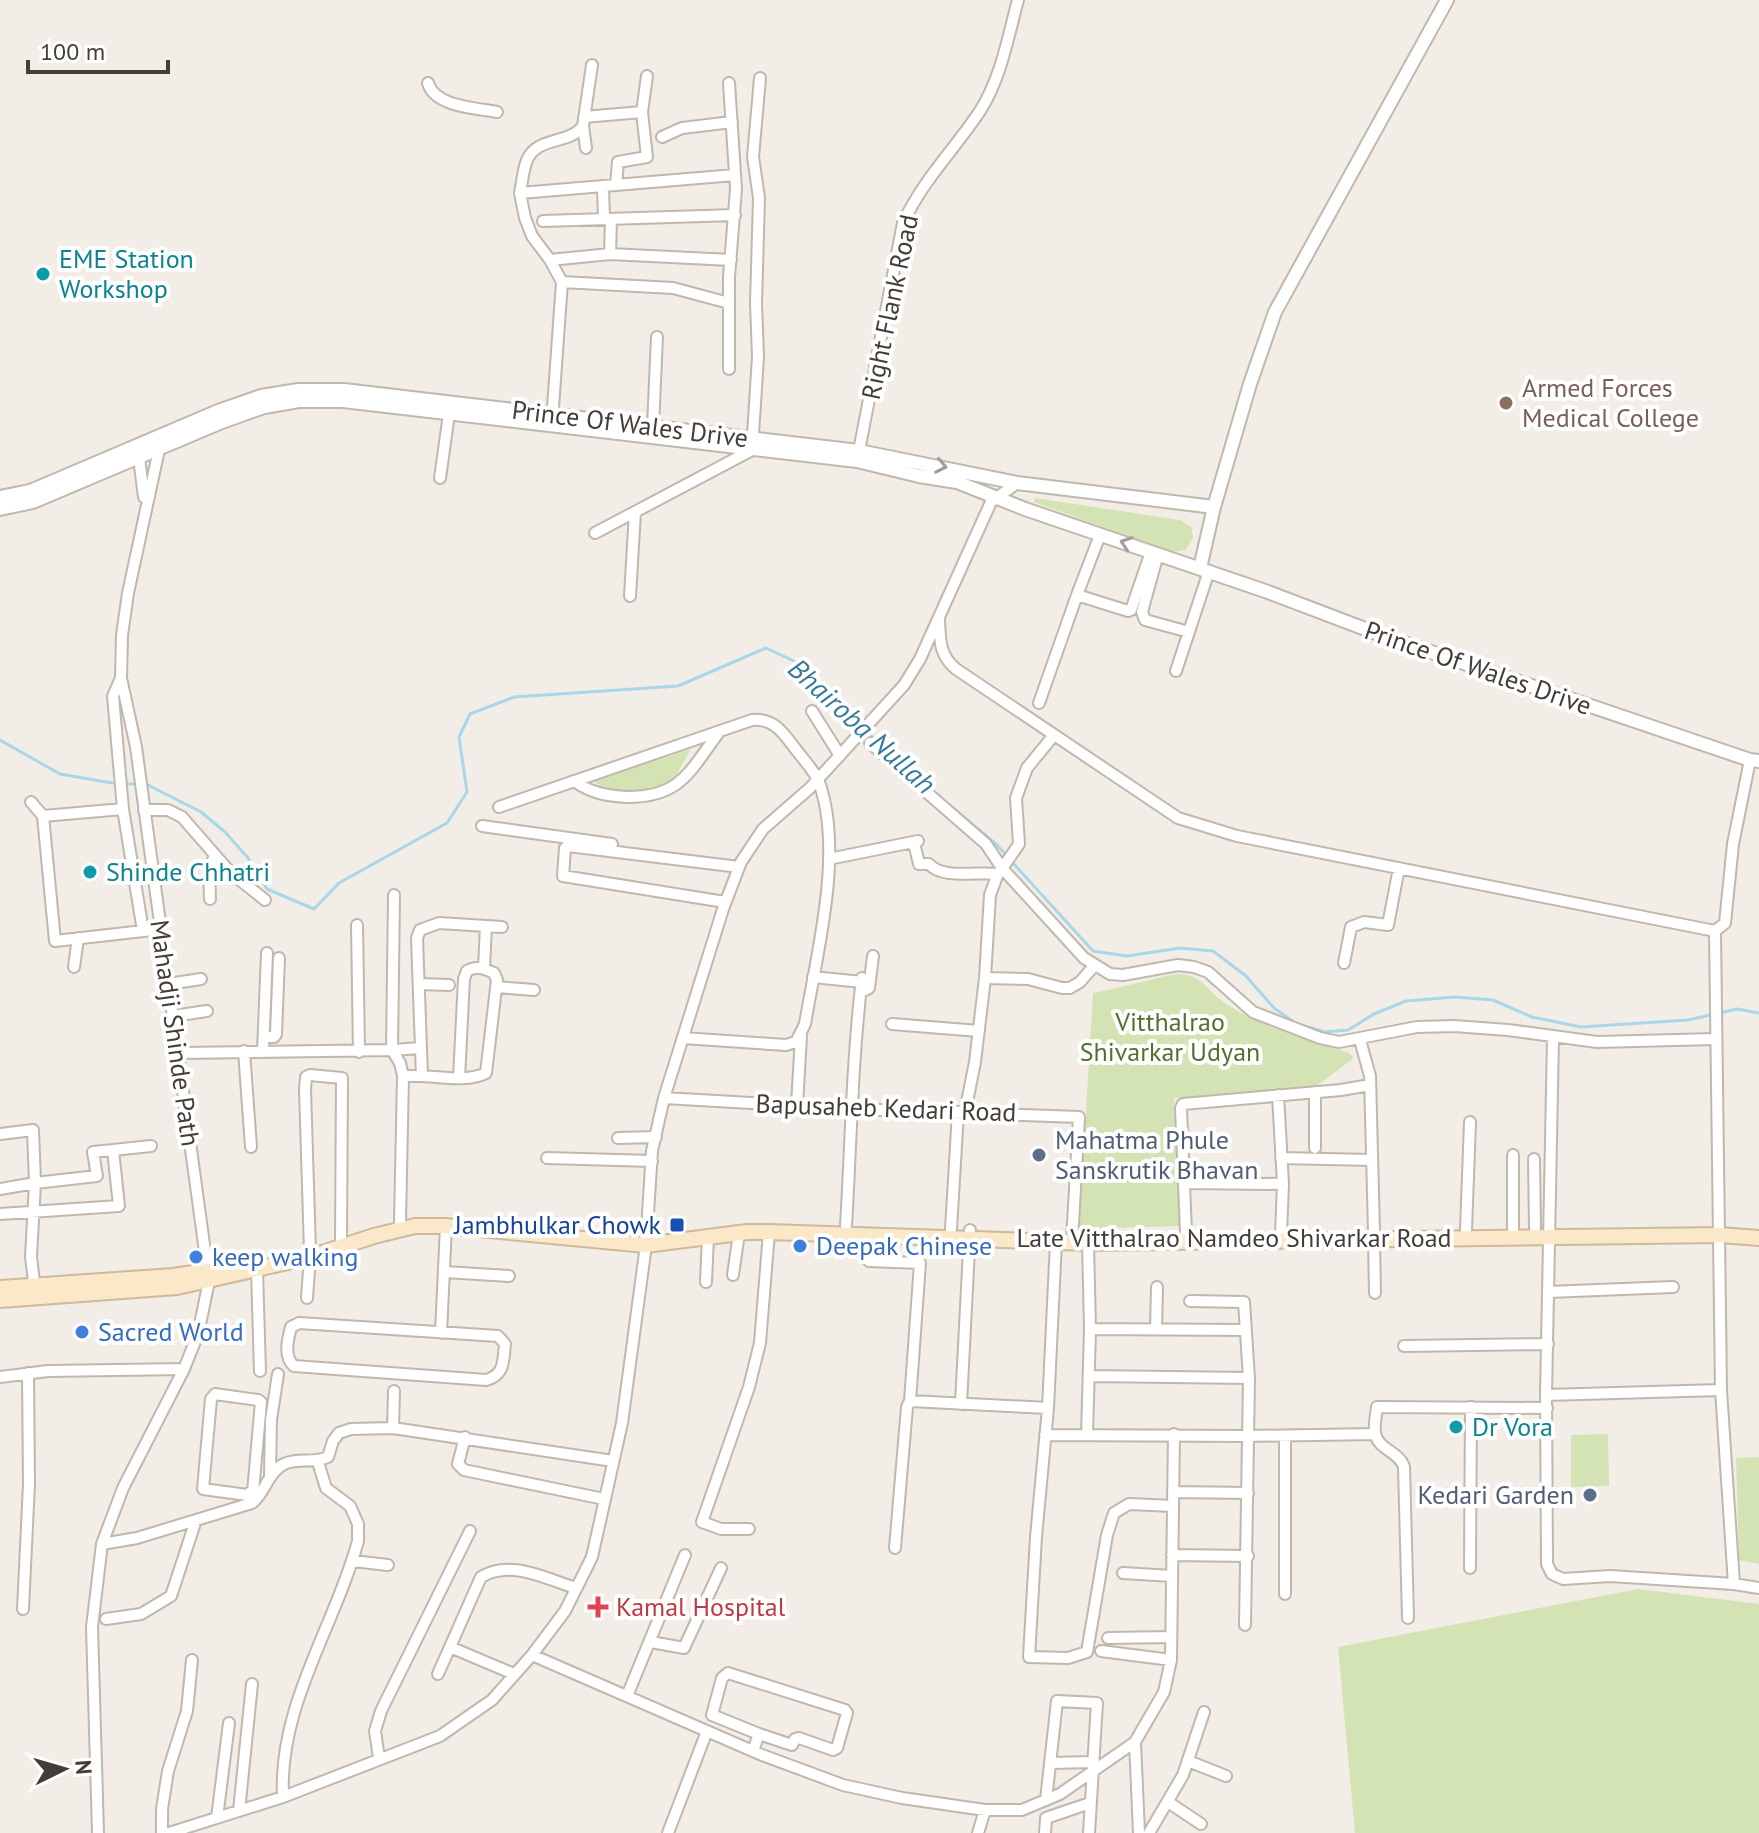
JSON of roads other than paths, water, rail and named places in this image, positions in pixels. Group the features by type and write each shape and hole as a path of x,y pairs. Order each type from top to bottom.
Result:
{"main road":[{"name":"Late Vitthalrao Namdeo Shivarkar Road","path":"0,1288 35,1292 174,1287 208,1276 310,1254 416,1218 444,1217 646,1241 741,1226 951,1229 970,1234"},
{"name":"Late Vitthalrao Namdeo Shivarkar Road","path":"208,1276 257,1270 415,1226 646,1241 769,1232 970,1234 1067,1239 1186,1233 1374,1235 1466,1230 1544,1231"},
{"name":"Late Vitthalrao Namdeo Shivarkar Road","path":"1067,1239 1088,1243 1544,1231 1759,1235"},
{"name":"Late Vitthalrao Namdeo Shivarkar Road","path":"0,1300 35,1292"}],"street":[{"name":"Right Flank Road","path":"859,451 903,223 921,189 979,111 996,80 1018,0"},
{"path":"1176,671 1204,570 1214,507 1262,345 1275,312 1447,0"},
{"path":"552,421 562,282 532,236 520,193 526,160 533,149 578,133 583,122 592,65"},
{"path":"616,185 618,162 647,157 642,112 647,76"},
{"path":"595,533 752,445 758,357 759,198 753,157 760,78"},
{"path":"428,83 431,91 442,99 497,112"},
{"path":"729,83 735,175 729,369"},
{"path":"583,122 642,112"},
{"path":"583,122 586,148"},
{"path":"662,137 682,128 732,122"},
{"path":"520,193 735,175"},
{"path":"603,186 610,254"},
{"path":"543,221 735,215"},
{"path":"550,260 610,254 731,260"},
{"path":"562,282 673,288 729,303"},
{"path":"653,427 657,337"},
{"name":"Prince Of Wales Drive","path":"0,509 33,502 261,396 298,390 344,390 552,421 752,445 859,451 1017,483 1214,507"},
{"name":"Prince Of Wales Drive","path":"159,443 264,407 299,401 343,401 449,414 653,427 857,461 957,482 1381,635 1754,761"},
{"path":"440,478 449,414"},
{"name":"Mahadji Shinde Path","path":"98,1833 92,1627 102,1544 123,1488 184,1369 198,1334 208,1276 136,747 121,678 123,628 159,443"},
{"name":"Prince Of Wales Drive","path":"0,497 30,491 139,452"},
{"name":"Mahadji Shinde Path","path":"139,452 145,511"},
{"path":"169,1833 283,1797 440,1736 492,1700 565,1611 592,1557 622,1423 646,1241 652,1161 664,1098 725,902 740,864 763,829 818,779 904,685 920,659 991,502 1017,483"},
{"path":"630,596 635,512"},
{"path":"1039,703 1100,535"},
{"path":"1077,595 1131,610 1155,553"},
{"path":"1155,553 1142,612 1145,620 1189,632"},
{"path":"939,617 941,650 946,661 1178,818 1237,836 1715,931 1725,923 1733,844 1754,761"},
{"path":"121,678 113,696 123,809 143,931"},
{"path":"812,711 842,751"},
{"path":"499,807 752,720 765,719 781,729 818,779 830,834 813,977 802,1034 797,1105"},
{"path":"574,781 586,790 612,796 651,796 669,791 680,782 720,731"},
{"path":"951,1229 962,1112 979,1031 990,895 1000,871 1019,844 1016,798 1027,768 1054,735"},
{"path":"870,743 986,844 1000,871 1094,966 1110,974 1123,975 1170,966 1194,967 1208,972 1253,1012 1320,1038 1339,1042 1417,1027 1454,1026 1622,1043 1715,1039"},
{"path":"31,802 43,816 55,941 161,929"},
{"path":"143,805 168,810 182,817 230,872 265,900"},
{"path":"43,816 123,809"},
{"path":"482,826 740,864"},
{"path":"829,859 915,842 919,864 929,864 934,870 945,874 1000,871"},
{"path":"725,902 563,876 565,848 740,864"},
{"path":"210,899 209,870 215,855"},
{"path":"1344,963 1351,927 1364,922 1388,925 1399,868"},
{"path":"394,895 393,1053 400,1063 403,1076 400,1222"},
{"path":"422,1076 417,938 420,930 439,923 502,927"},
{"path":"357,925 359,1052"},
{"path":"484,968 486,926"},
{"path":"1715,931 1721,1390 1734,1584"},
{"path":"74,967 78,938"},
{"path":"263,1051 267,953"},
{"path":"862,982 865,990 869,988 873,956"},
{"path":"264,1037 274,1037 276,1034 279,958"},
{"path":"985,978 1028,979 1070,988 1094,966"},
{"path":"403,1076 459,1078 486,1073 496,987 494,973 484,968 472,968 464,979 459,1078"},
{"path":"813,977 862,982"},
{"path":"168,984 201,979"},
{"path":"846,1226 853,1061 862,982"},
{"path":"419,984 449,985"},
{"path":"496,987 534,990"},
{"path":"173,1016 207,1011"},
{"path":"892,1024 979,1031"},
{"path":"683,1038 786,1045 796,1042 802,1034"},
{"path":"1544,1231 1553,1038"},
{"path":"1360,1040 1370,1085 1375,1293"},
{"path":"178,1053 393,1053 421,1048"},
{"path":"244,1051 251,1147"},
{"path":"307,1298 310,1254 305,1089 306,1077 310,1075 342,1078 341,1241"},
{"path":"1186,1233 1183,1104 1370,1085"},
{"path":"1315,1092 1315,1148"},
{"path":"1278,1095 1283,1184 1281,1234"},
{"name":"Bapusaheb Kedari Road","path":"664,1098 1079,1117 1067,1239"},
{"path":"1466,1230 1470,1122"},
{"path":"0,1134 33,1130 35,1183 31,1257 35,1292"},
{"path":"618,1138 656,1137"},
{"path":"0,1189 97,1176 93,1152 151,1146"},
{"path":"0,1214 119,1206 113,1150"},
{"path":"1513,1155 1513,1229"},
{"path":"547,1158 652,1161"},
{"path":"1281,1158 1372,1160"},
{"path":"1534,1159 1544,1231 1548,1292 1547,1564 1552,1574 1563,1579 1610,1576 1759,1588"},
{"path":"1185,1183 1283,1184"},
{"path":"441,1333 446,1226"},
{"path":"749,1529 721,1529 702,1522 749,1387 760,1343 769,1232"},
{"path":"733,1275 739,1233"},
{"path":"961,1404 970,1234"},
{"path":"706,1282 708,1237"},
{"path":"1067,1239 1045,1435 1029,1657 1068,1658 1087,1652 1107,1535 1114,1513 1129,1504 1173,1506"},
{"path":"1087,1434 1090,1329 1088,1243"},
{"path":"869,1261 920,1263 895,1548"},
{"path":"257,1270 260,1371"},
{"path":"445,1272 509,1276"},
{"path":"1156,1329 1157,1287"},
{"path":"1548,1292 1673,1287"},
{"path":"1190,1301 1244,1302 1249,1378 1245,1625"},
{"path":"294,1324 441,1333 498,1336 505,1344 502,1370 497,1377 486,1380 294,1366 287,1355 294,1324"},
{"path":"1090,1329 1245,1330"},
{"path":"1404,1346 1548,1344"},
{"path":"0,1377 28,1373 184,1369"},
{"path":"23,1609 29,1484 28,1373"},
{"path":"102,1544 137,1538 252,1503 260,1497 270,1475 271,1420 278,1374"},
{"path":"1089,1376 1249,1378"},
{"path":"1546,1395 1721,1390"},
{"path":"393,1428 394,1391"},
{"path":"252,1491 247,1495 232,1495 205,1491 201,1486 211,1399 215,1394 261,1402 252,1503"},
{"path":"910,1401 1048,1408"},
{"path":"1408,1618 1404,1467 1402,1459 1386,1449 1375,1434 1377,1407 1547,1408"},
{"path":"1470,1568 1471,1407"},
{"path":"270,1475 286,1463 318,1462 328,1457 339,1433 351,1429 393,1428 613,1461"},
{"path":"532,1655 753,1751 843,1785 902,1798 985,1810 1022,1810 1060,1794 1092,1768 1135,1742 1164,1692 1171,1660 1174,1434"},
{"path":"1045,1435 1375,1434"},
{"path":"1285,1436 1285,1594"},
{"path":"465,1437 458,1464 464,1470 604,1499"},
{"path":"283,1797 285,1752 295,1711 358,1541 358,1524 350,1506 326,1488 318,1462"},
{"path":"1173,1492 1248,1493"},
{"path":"106,1619 141,1614 171,1596 196,1520"},
{"path":"379,1758 375,1731 381,1711 470,1531"},
{"path":"627,1696 685,1555"},
{"path":"1172,1555 1248,1556"},
{"path":"353,1561 388,1565"},
{"path":"438,1674 481,1577 492,1570 513,1568 576,1588"},
{"path":"651,1642 684,1648 721,1568"},
{"path":"1123,1573 1172,1576"},
{"path":"1108,1638 1171,1637"},
{"path":"450,1647 514,1674"},
{"path":"1101,1651 1171,1660"},
{"path":"162,1833 168,1771 187,1711 192,1660"},
{"path":"728,1673 847,1713 837,1748 833,1750 799,1738 792,1745 759,1734 712,1715 722,1678 728,1673"},
{"path":"239,1811 252,1684"},
{"path":"1046,1800 1057,1701 1097,1703 1089,1833"},
{"path":"1141,1832 1168,1802 1188,1761 1204,1712"},
{"path":"217,1818 229,1723"},
{"path":"668,1833 707,1731"},
{"path":"753,1751 759,1734"},
{"path":"1135,1742 1141,1832"},
{"path":"1188,1761 1226,1776"},
{"path":"1050,1763 1092,1768"},
{"path":"1168,1802 1201,1824"},
{"path":"1045,1833 1046,1818 1090,1803"},
{"path":"978,1833 985,1810"}],"waterway":[{"name":"Bhairoba Nullah","path":"0,740 60,774 112,783 148,785 201,812 225,832 248,858 267,889 314,909 339,883 447,823 467,792 459,737 470,714 514,697 678,686 766,648 796,662 861,726"},
{"name":"Bhairoba Nullah","path":"866,731 905,767"},
{"name":"Bhairoba Nullah","path":"953,808 1007,856"},
{"name":"Bhairoba Nullah","path":"1012,862 1093,951 1127,956 1180,948 1213,951 1246,976 1274,1008 1297,1024 1325,1032 1348,1030 1374,1014 1406,1001 1455,997 1493,1000 1532,1017 1581,1027 1688,1020 1737,1009 1759,1013"}],"place":[{"name":"EME Station Workshop","path":"43,274"},
{"name":"Armed Forces Medical College","path":"1506,403"},
{"name":"Shinde Chhatri","path":"90,872"},
{"name":"Mahatma Phule Sanskrutik Bhavan","path":"1039,1155"},
{"name":"Jambhulkar Chowk","path":"677,1225"},
{"name":"Deepak Chinese","path":"800,1246"},
{"name":"keep walking","path":"196,1257"},
{"name":"Sacred World","path":"82,1332"},
{"name":"Dr Vora","path":"1456,1427"},
{"name":"Kedari Garden","path":"1590,1495"},
{"name":"Kamal Hospital","path":"598,1607"}],"park label":[{"name":"Vitthalrao Shivarkar Udyan","path":"1170,1037"}]}
